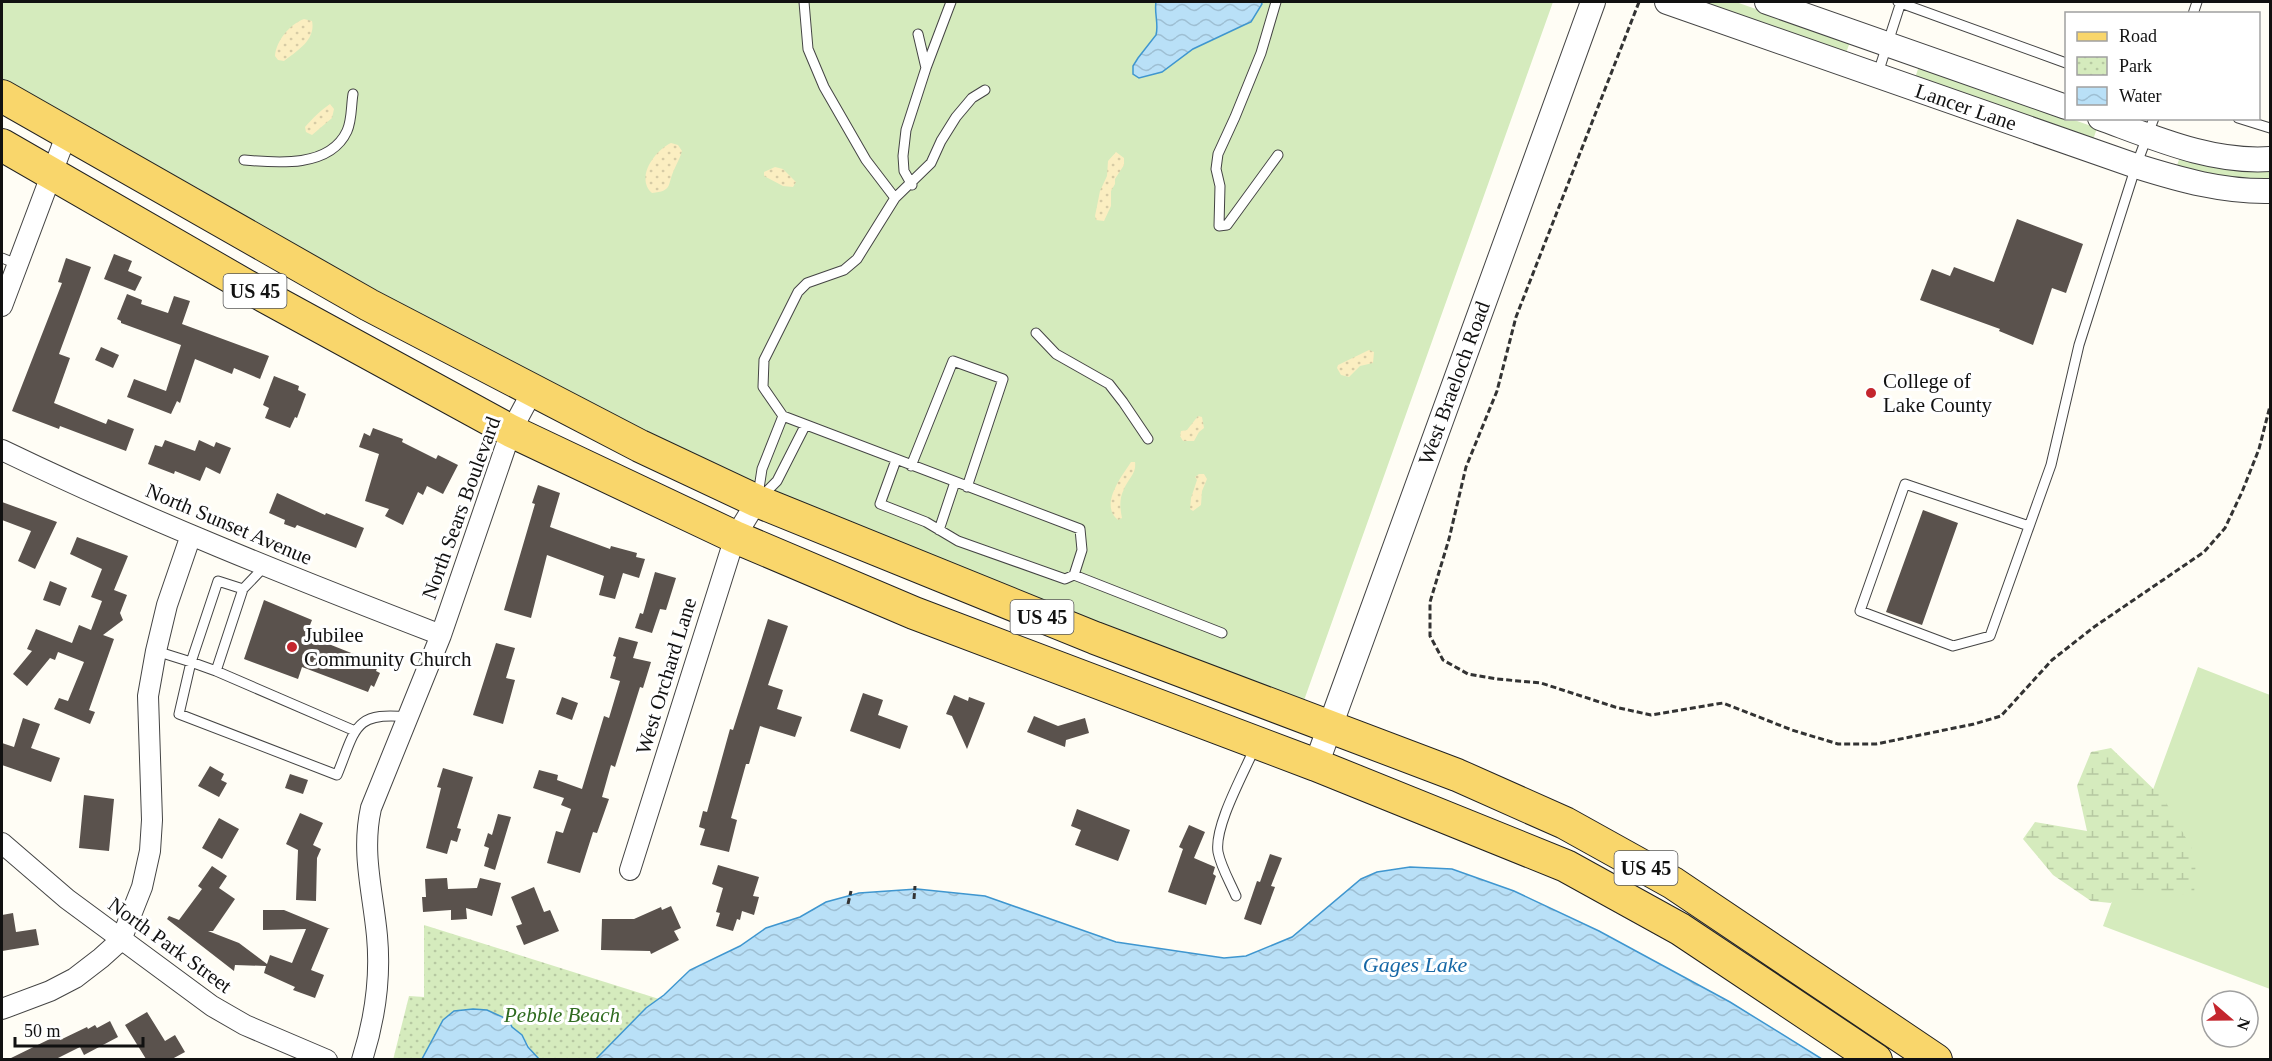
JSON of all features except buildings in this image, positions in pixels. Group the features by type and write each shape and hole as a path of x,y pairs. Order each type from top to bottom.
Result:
{"main road":[{"name":"US 45","path":"2,96 369,305 640,446 757,501 1095,638 1457,776 1564,823 1672,883 1936,1059"},
{"name":"US 45","path":"5,150 52,172 264,296 512,431 735,537 914,613 1258,742 1566,866 1680,929 1876,1059"}],"street":[{"name":"West Braeloch Road","path":"1316,765 1593,2"},
{"name":"Lancer Lane","path":"1667,2 2136,166 2202,185 2243,191 2271,191"},
{"name":"Lancer Lane","path":"1767,2 2065,106"},
{"path":"2111,120 2151,127 2198,151 2227,157 2271,159"},
{"path":"2,306 9,261 52,172 67,133"},
{"name":"North Sears Boulevard","path":"362,1059 372,1030 379,983 377,935 367,860 366,830 371,808 441,635 512,431 533,390"},
{"name":"North Sunset Avenue","path":"2,450 191,535 441,635"},
{"name":"West Orchard Lane","path":"630,870 735,537 757,501"},
{"path":"2,1009 50,991 75,978 121,940 142,887 150,851 152,820 148,696 167,605 191,535"},
{"name":"North Park Street","path":"2,843 67,899 212,1006 245,1025 327,1059"}],"lane":[{"path":"804,2 808,49 824,87 866,160 896,198"},
{"path":"912,184 904,171 906,130 951,2"},
{"path":"1276,2 1261,53 1218,154 1216,169 1220,186 1219,226 1227,225 1236,215 1278,155"},
{"path":"1877,76 1900,2 2065,62"},
{"path":"918,34 926,68"},
{"path":"985,90 972,98 956,117 931,163 896,198 857,259 844,270 807,283 798,292 764,360 764,387 783,416 805,426 1080,529 1082,550 1074,575"},
{"path":"244,160 268,162 312,159 329,152 342,140 348,129 353,94"},
{"path":"2245,120 2271,128"},
{"path":"2029,526 1905,484 1860,611 1953,646 1990,636 2051,465 2094,291 2151,127"},
{"path":"1036,333 1056,354 1108,384 1124,402 1148,439"},
{"path":"911,466 953,361 1003,379 966,487"},
{"path":"757,501 762,469 783,416"},
{"path":"757,501 777,481 805,426"},
{"path":"896,460 880,504 958,541 1065,579 1074,575 1222,633"},
{"path":"939,530 955,482"},
{"path":"216,671 243,589 265,566"},
{"path":"243,589 218,581 191,662 179,714 337,775 355,731 367,718 385,714 408,717"},
{"path":"156,651 216,671 355,731"},
{"path":"1236,896 1218,855 1218,836 1258,742"}],"path":[{"path":"1639,2 1516,317 1497,391 1466,467 1449,539 1430,602 1430,636 1443,660 1468,674 1497,679 1541,682 1615,707 1650,715 1724,703 1792,730 1839,744 1876,744 1992,719 2001,716 2052,660 2094,627 2204,552 2225,528 2242,492 2259,449 2271,406"},
{"path":"914,899 915,886"},
{"path":"848,904 850,891"}],"green space":[{"path":"2,2 1553,2 1302,706 741,492 508,378 198,188 2,82"},
{"path":"1699,2 1736,2 1850,42 1846,53"},
{"path":"1919,66 2065,117 2065,120 2074,120 2097,128 2093,140 1915,78"},
{"path":"2180,157 2270,169 2270,182 2176,168"},
{"path":"2198,667 2270,695 2270,989 2103,926"},
{"path":"2111,748 2164,799 2196,856 2194,895 2123,889 2111,903 2091,901 2053,875 2023,839 2035,822 2087,831 2077,786 2091,752"},
{"name":"Pebble Beach","path":"424,925 659,999 646,1008 596,1059 539,1059 523,1036 504,1020 497,1015 480,1012 443,1020 422,1059 393,1060 409,996 424,997"}],"sand":[{"path":"304,19 312,21 311,34 308,39 300,49 284,61 278,60 275,56 281,39 294,25"},
{"path":"330,104 334,109 332,118 312,135 306,132 305,127"},
{"path":"671,143 678,145 682,151 666,189 652,193 647,187 646,172 653,158"},
{"path":"1116,152 1124,158 1124,165 1115,179 1111,191 1111,206 1104,221 1096,220 1100,191 1107,176 1108,161"},
{"path":"775,167 783,169 796,182 793,187 783,186 764,176 764,172"},
{"path":"1369,350 1374,352 1373,363 1360,366 1349,377 1341,375 1337,368 1338,365"},
{"path":"1198,416 1202,417 1204,428 1194,441 1183,441 1180,436 1181,431 1187,430"},
{"path":"1131,462 1135,462 1135,469 1122,493 1120,504 1122,518 1118,520 1113,514 1111,499"},
{"path":"1204,474 1207,479 1202,491 1201,505 1193,511 1190,509 1191,498 1197,480 1195,477"}],"water":[{"path":"1156,2 1261,2 1262,4 1251,22 1193,49 1162,72 1139,78 1133,74 1133,66 1156,35"},
{"name":"Gages Lake","path":"1410,867 1452,869 1514,891 1599,931 1730,1002 1822,1059 596,1059 646,1008 664,995 690,970 740,946 766,928 800,917 826,902 859,893 917,889 985,896 1116,942 1224,958 1246,956 1292,937 1361,879 1377,872"},
{"path":"487,1010 509,1020 512,1027 522,1035 528,1047 539,1059 422,1059 443,1020 454,1011"}],"place":[{"name":"College of Lake County","path":"1871,393"},
{"name":"Jubilee Community Church","path":"292,647"}]}
